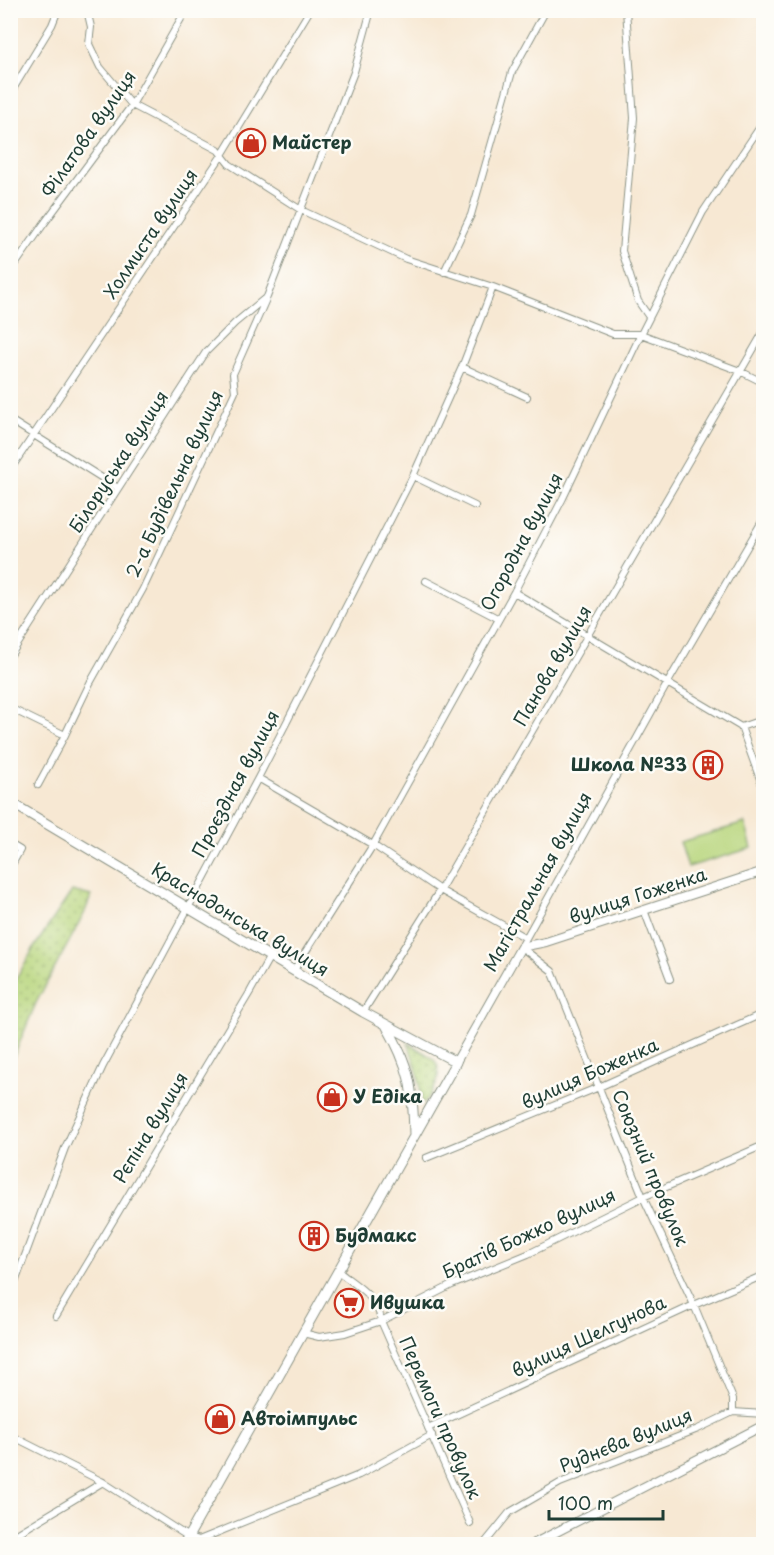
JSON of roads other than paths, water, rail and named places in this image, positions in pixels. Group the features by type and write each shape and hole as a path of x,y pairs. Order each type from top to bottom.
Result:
{"main road":[{"name":"Краснодонська вулиця","path":"10,802 363,1012 456,1062"},
{"path":"386,1025 399,1048 409,1074 414,1137"},
{"name":"Магістральная вулиця","path":"339,1272 456,1062"},
{"path":"186,1540 339,1272"}],"street":[{"path":"10,94 52,25 58,10"},
{"path":"87,10 91,27 90,44 100,67 132,105 218,150 229,164 301,210 363,240 444,272 493,287 613,334 641,334 740,371 764,384"},
{"name":"Філатова вулиця","path":"10,272 132,105 186,10"},
{"name":"Холмиста вулиця","path":"10,470 222,155 310,10"},
{"name":"2-а Будівельна вулиця","path":"38,785 90,683 143,589 235,392 233,374 267,297 354,72 371,10"},
{"path":"444,272 471,215 512,72 546,10"},
{"path":"626,10 634,118 622,251 638,301 649,317"},
{"name":"Огородна вулиця","path":"294,970 373,845 514,592 563,498 649,317 703,212 764,121"},
{"name":"Проєздная вулиця","path":"10,1296 65,1148 103,1066 258,778 413,476 462,368 493,287"},
{"name":"Білоруська вулиця","path":"10,656 206,352 235,323 267,297"},
{"name":"Панова вулиця","path":"363,1012 440,890 764,331"},
{"path":"462,368 527,397"},
{"path":"10,420 118,489"},
{"path":"413,476 475,506"},
{"name":"Магістральная вулиця","path":"456,1062 667,684 764,518"},
{"path":"426,581 499,618"},
{"path":"514,592 741,727 764,790"},
{"path":"10,708 64,735"},
{"path":"741,727 764,719"},
{"path":"258,778 373,845 440,890 526,938"},
{"path":"10,844 20,850 10,868"},
{"name":"вулиця Гоженка","path":"521,946 546,942 764,871"},
{"path":"644,910 670,979"},
{"name":"Союзний провулок","path":"521,946 552,971 643,1197 694,1305 733,1399 733,1412"},
{"name":"Рєпіна вулиця","path":"56,1316 270,956"},
{"name":"вулиця Боженка","path":"426,1158 599,1087 764,1013"},
{"name":"Братів Божко вулиця","path":"303,1334 319,1337 345,1333 381,1321 452,1286 528,1254 643,1197 764,1145"},
{"name":"Перемоги провулок","path":"339,1272 370,1296 380,1310 381,1321 470,1523"},
{"name":"вулиця Шелгунова","path":"428,1428 764,1275"},
{"name":"Руднєва вулиця","path":"484,1545 510,1512 560,1483 698,1429 733,1412 764,1414"},
{"path":"533,1545 764,1425"},
{"path":"10,1435 103,1482 186,1540 200,1540 359,1475 432,1435"},
{"path":"10,1539 103,1482"}],"place":[{"name":"Майстер","path":"251,143"},
{"name":"Школа №33","path":"708,765"},
{"name":"У Едіка","path":"332,1097"},
{"name":"Будмакс","path":"314,1236"},
{"name":"Ивушка","path":"349,1303"},
{"name":"Автоімпульс","path":"220,1419"}]}
